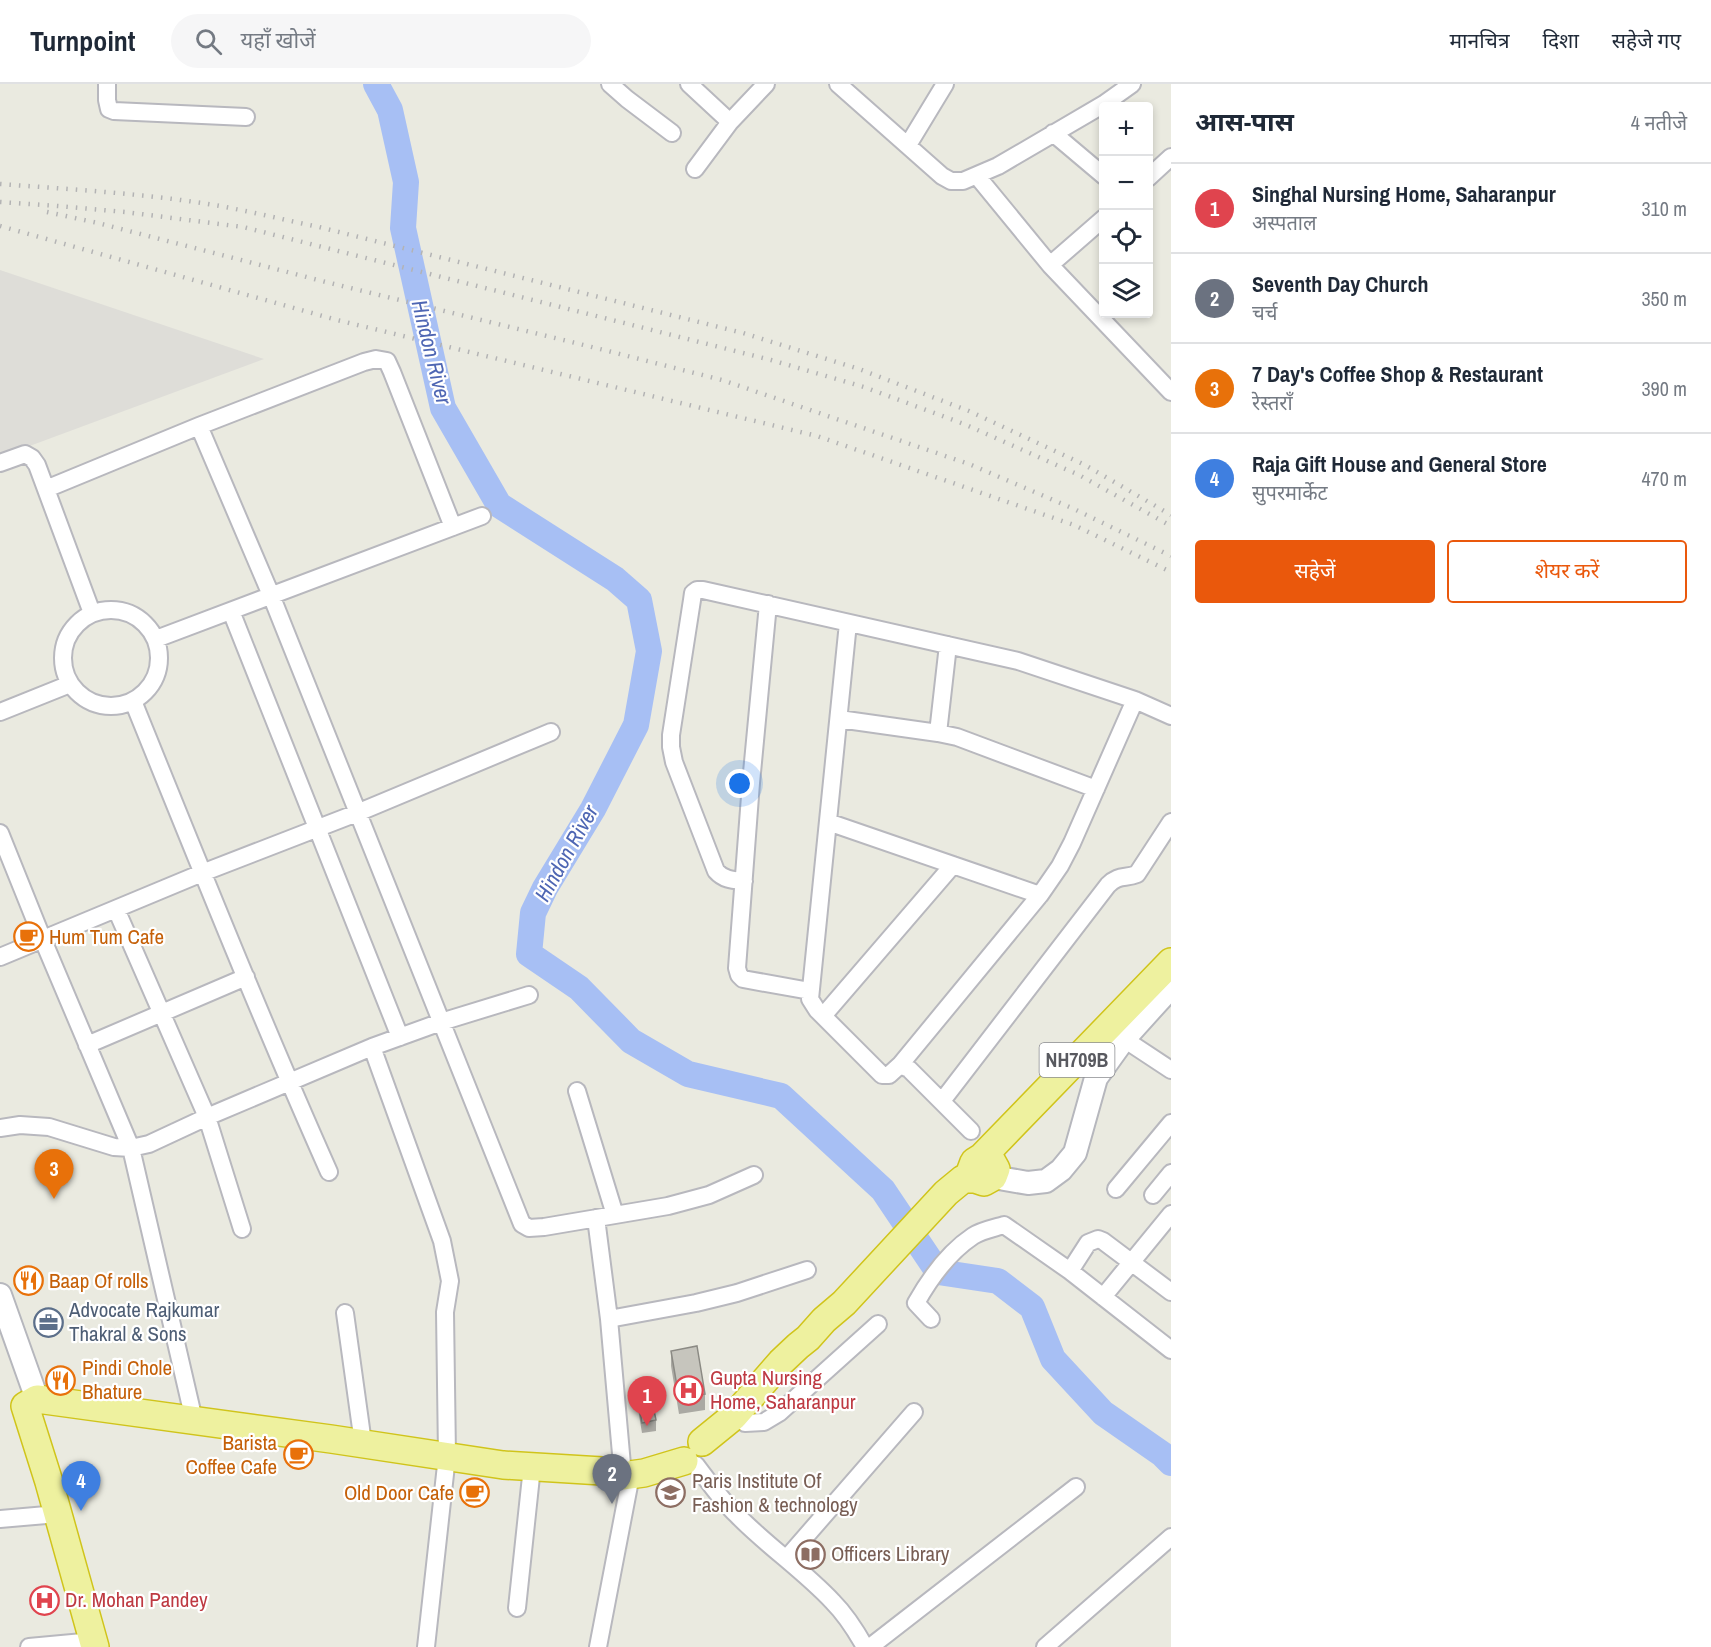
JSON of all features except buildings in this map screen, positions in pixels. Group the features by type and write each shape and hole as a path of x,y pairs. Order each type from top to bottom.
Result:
{"highway":[{"name":"NH709B","path":"694,1454 734,1416 781,1362 844,1303 946,1193 963,1179 983,1171 1171,962"},
{"name":"NH709B","path":"31,1403 194,1420 503,1465 644,1473 694,1454 745,1424 790,1370 808,1338"},
{"path":"31,1403 58,1514 100,1645"},
{"path":"31,1403 100,1645"}],"main road":[{"path":"983,1171 1028,1183 1046,1181 1061,1170 1075,1153 1096,1078 1124,1039 1171,987"},
{"path":"0,1295 31,1403"},
{"path":"0,1335 31,1403"}],"street":[{"path":"107,84 109,109 114,111 246,117"},
{"path":"610,84 672,133"},
{"path":"689,84 730,122"},
{"path":"695,169 730,122 766,84"},
{"path":"838,84 942,176 951,181 963,181 998,165 1104,104 1132,84"},
{"path":"908,145 945,84"},
{"path":"1053,133 1099,172"},
{"path":"1153,174 1171,157"},
{"path":"977,176 1050,265 1171,392"},
{"path":"1050,265 1099,222"},
{"path":"46,489 200,426 376,359 387,361 453,527"},
{"path":"200,426 272,595 522,1224 529,1228 544,1227 668,1206 709,1195 754,1175"},
{"path":"0,463 25,454 37,465 92,613"},
{"path":"156,639 482,516"},
{"path":"744,881 727,879 716,871 674,762 671,747 693,593 697,590 1018,661 1135,700 1171,716"},
{"path":"768,604 737,968 742,979 748,981 810,991"},
{"path":"107,610 123,611 137,616 148,626 156,639 160,653 159,667 154,681 146,692 134,701 121,706 92,703 70,684 64,668 63,652 68,636 78,622 92,613 107,610"},
{"path":"231,611 400,1037"},
{"path":"848,623 810,999 823,1016 882,1075 889,1075 900,1065 1040,895 1060,866 1135,700"},
{"path":"938,733 948,645"},
{"path":"0,712 70,684"},
{"path":"134,701 202,873 329,1172"},
{"path":"839,719 938,733 973,742 1095,789"},
{"path":"0,957 551,732"},
{"path":"828,822 1040,895"},
{"path":"942,1101 1108,885 1120,876 1132,876 1141,871 1171,822"},
{"path":"0,833 131,1148 194,1420"},
{"path":"823,1016 952,865"},
{"path":"116,909 207,1117 242,1229"},
{"path":"87,1045 246,977"},
{"path":"0,1128 20,1125 49,1127 114,1147 131,1148 149,1144 372,1047 441,1022 529,995"},
{"path":"1124,1039 1171,1070"},
{"path":"372,1047 442,1241 450,1281 445,1312 447,1456 426,1647"},
{"path":"900,1065 909,1069 971,1131"},
{"path":"577,1091 615,1215"},
{"path":"1116,1189 1171,1123"},
{"path":"1153,1195 1171,1173"},
{"path":"1103,1297 1171,1214"},
{"path":"596,1218 609,1319 618,1470 598,1647"},
{"path":"931,1319 916,1303 928,1282 951,1255 975,1235 1004,1225 1070,1271 1171,1350"},
{"path":"1070,1271 1089,1243 1098,1239 1171,1292"},
{"path":"609,1319 737,1293 807,1270"},
{"path":"345,1313 363,1443"},
{"path":"745,1424 764,1422 779,1413 878,1324"},
{"path":"786,1559 914,1412"},
{"path":"694,1454 714,1490 736,1515 835,1603 865,1647"},
{"path":"517,1608 532,1467"},
{"path":"870,1647 1076,1487"},
{"path":"0,1519 58,1514"},
{"path":"1045,1647 1171,1537"},
{"path":"29,1647 100,1645"}],"shaded area":[{"path":"0,270 264,359 0,457"}],"waterway":[{"name":"Hindon River","path":"376,84 390,110 406,182 403,228 443,408 499,505 615,579 639,600 649,651 636,725 593,809 545,888 533,913 529,954 579,988 631,1041 688,1074 781,1096 883,1190 938,1272 998,1281 1032,1307 1053,1359 1103,1413 1162,1454 1171,1463"}],"railway":[{"path":"0,184 152,197 231,208 319,227 743,333 859,369 969,411 1085,465 1171,515"},
{"path":"0,202 125,212 243,227 771,360 864,387 964,424 1079,475 1171,526"},
{"path":"47,212 722,380 969,464 1072,508 1171,556"},
{"path":"0,226 337,320 817,436 1074,525 1171,572"}],"place":[{"name":"Hum Tum Cafe","path":"28,937"},
{"name":"7 Day's Coffee Shop & Restaurant","path":"54,1199"},
{"name":"Baap Of rolls","path":"28,1281"},
{"name":"Advocate Rajkumar Thakral & Sons","path":"48,1322"},
{"name":"Pindi Chole Bhature","path":"61,1380"},
{"name":"Gupta Nursing Home, Saharanpur","path":"689,1390"},
{"name":"Singhal Nursing Home, Saharanpur","path":"647,1426"},
{"name":"Barista Coffee Cafe","path":"298,1455"},
{"name":"Old Door Cafe","path":"475,1493"},
{"name":"Paris Institute Of Fashion & technology","path":"671,1493"},
{"name":"Seventh Day Church","path":"612,1504"},
{"name":"Raja Gift House and General Store","path":"81,1511"},
{"name":"Officers Library","path":"810,1554"},
{"name":"Dr. Mohan Pandey","path":"44,1600"}]}
